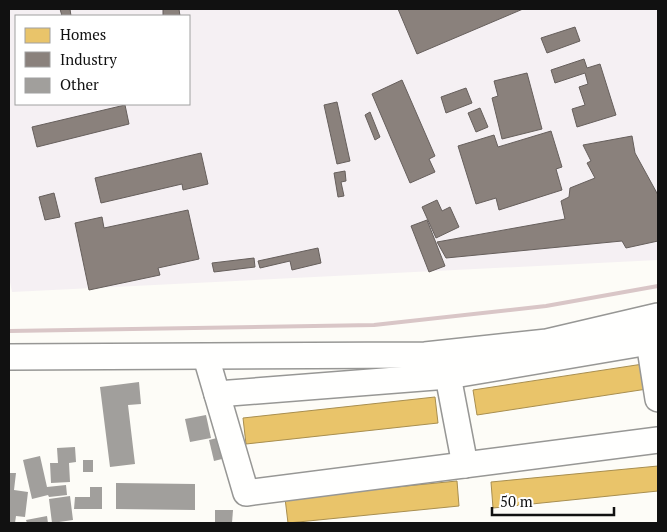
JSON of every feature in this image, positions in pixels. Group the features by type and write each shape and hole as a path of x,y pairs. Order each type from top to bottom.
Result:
{"street":[{"path":"658,317 649,342 658,399"},
{"path":"9,357 425,355 547,342 658,317"},
{"path":"217,394 448,376 649,342"},
{"path":"206,357 246,493 658,440"},
{"path":"448,376 465,465"}],"shaded area":[{"path":"9,9 658,9 658,260 12,292 9,277"}],"building: Homes":[{"path":"643,364 647,389 477,415 473,390"},
{"path":"435,397 438,423 246,444 243,418"},
{"path":"658,466 658,491 493,508 491,482"},
{"path":"457,481 459,506 288,523 285,498"}],"building: Industry":[{"path":"60,9 70,9 71,15 62,15"},
{"path":"163,9 179,9 180,15 163,15"},
{"path":"398,9 523,9 417,54"},
{"path":"575,27 580,41 547,53 541,38"},
{"path":"584,59 587,68 600,64 616,115 577,127 572,109 585,105 579,87 588,84 585,73 555,83 551,70"},
{"path":"527,73 542,129 502,139 492,98 498,96 494,81"},
{"path":"402,80 435,156 429,159 435,172 410,183 372,94"},
{"path":"466,88 472,103 446,113 441,97"},
{"path":"337,102 350,161 337,164 324,105"},
{"path":"125,105 129,124 37,147 32,127"},
{"path":"480,108 488,127 476,132 468,113"},
{"path":"370,112 380,137 375,140 365,115"},
{"path":"551,131 562,167 556,169 562,190 499,210 496,198 476,204 458,146 494,135 498,147"},
{"path":"632,136 635,153 658,195 658,241 626,248 622,241 446,258 437,242 565,219 561,201 569,197 570,188 595,178 587,163 591,161 583,145"},
{"path":"201,153 208,184 183,190 182,184 101,203 95,178"},
{"path":"345,171 346,181 341,182 344,196 338,197 334,173"},
{"path":"54,193 60,217 45,220 39,197"},
{"path":"437,200 442,211 450,207 459,227 436,238 422,207"},
{"path":"188,210 199,259 158,268 160,275 89,290 75,223 102,217 104,228"},
{"path":"427,220 445,266 429,272 411,226"},
{"path":"318,248 321,263 292,270 290,261 260,268 258,261"},
{"path":"254,258 255,267 214,272 212,263"}],"building: Other":[{"path":"139,382 141,404 128,405 135,464 110,467 100,387"},
{"path":"206,415 211,438 190,442 185,419"},
{"path":"225,436 230,457 214,461 209,440"},
{"path":"75,447 76,462 69,463 70,482 51,483 50,463 58,463 57,448"},
{"path":"40,456 47,487 66,485 67,495 49,497 48,495 32,499 23,460"},
{"path":"83,460 93,460 93,472 83,472"},
{"path":"9,473 16,473 14,490 28,492 25,517 16,516 15,523 9,523"},
{"path":"116,483 195,484 195,510 116,509"},
{"path":"90,487 102,487 102,509 74,509 75,497 90,497"},
{"path":"70,496 73,520 52,523 49,499"},
{"path":"215,510 233,510 232,523 215,523"},
{"path":"47,516 48,523 27,523 26,520"}],"railway":[{"path":"9,331 374,325 546,306 658,286"}]}
